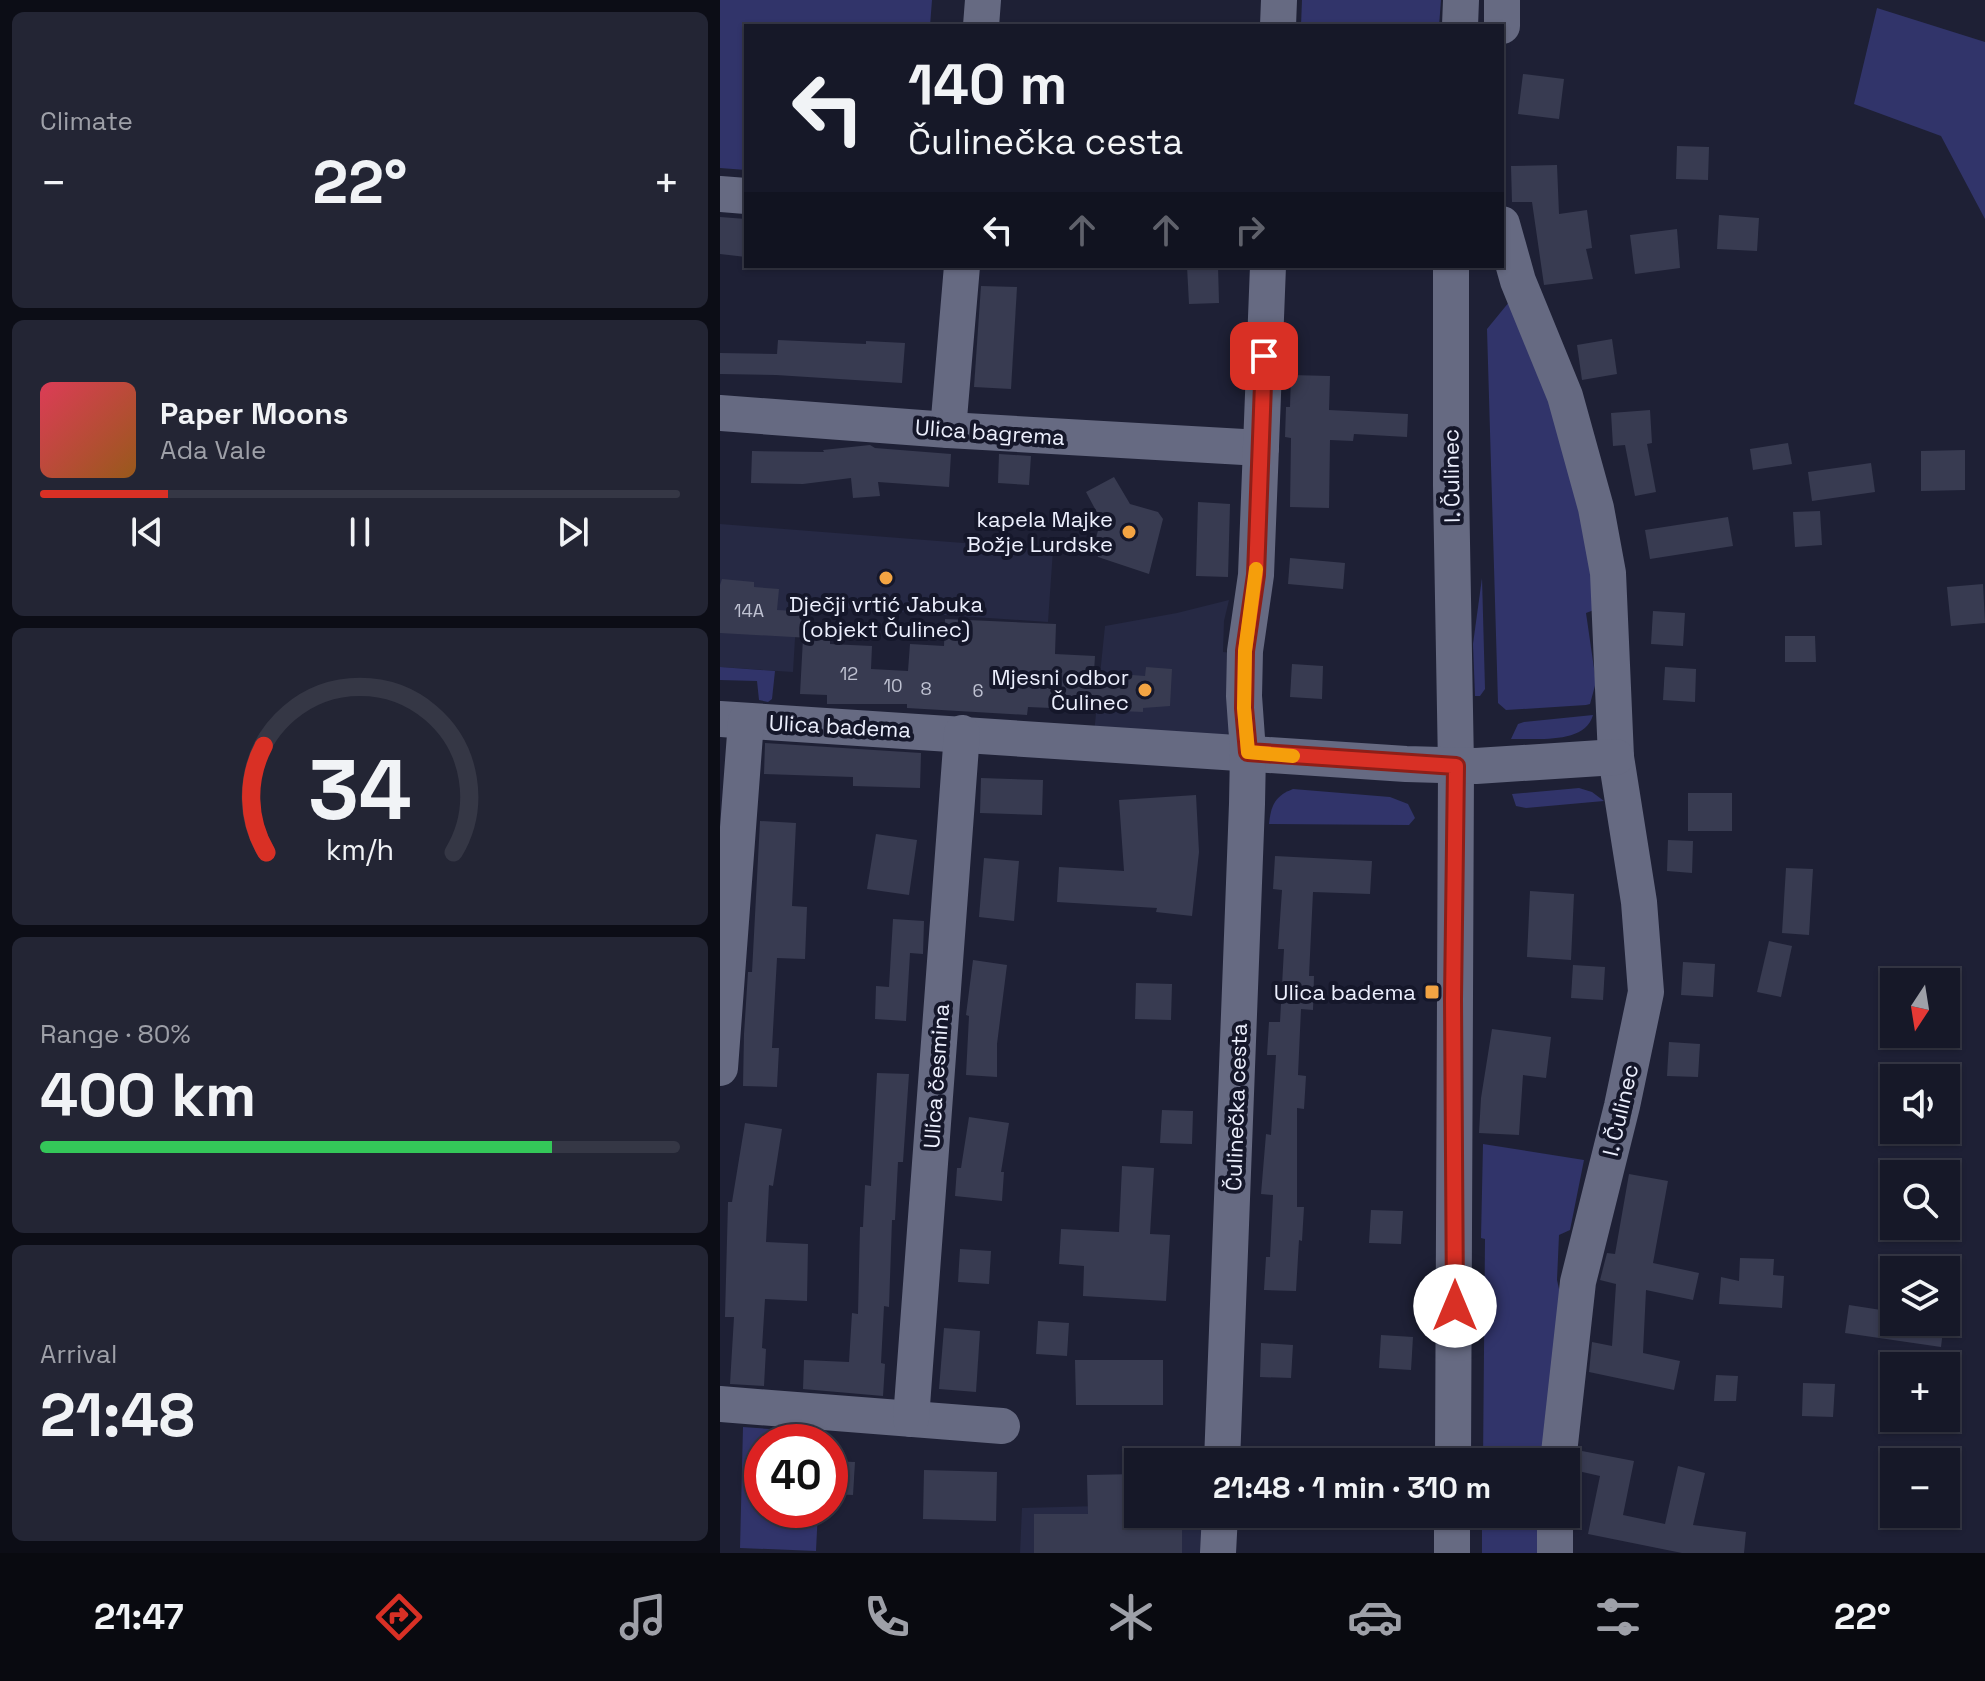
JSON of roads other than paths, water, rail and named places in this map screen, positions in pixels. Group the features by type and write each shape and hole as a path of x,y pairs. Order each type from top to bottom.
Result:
{"street":[{"path":"981,24 983,0"},
{"path":"1278,24 1279,0"},
{"path":"1460,24 1461,0"},
{"path":"1502,0 1502,24"},
{"path":"720,194 744,196"},
{"name":"I. Čulinec","path":"1504,231 1518,281 1565,396 1596,508 1608,573 1616,757 1639,902 1646,992 1622,1106 1578,1282 1560,1448"},
{"path":"948,430 962,268"},
{"name":"Čulinečka cesta","path":"1223,1448 1248,752 1244,708 1245,651 1256,575 1268,268"},
{"name":"I. Čulinec","path":"1451,268 1456,766 1453,1448"},
{"name":"Ulica bagrema","path":"720,413 1261,448"},
{"path":"720,1068 733,720"},
{"name":"Ulica badema","path":"733,720 1248,752"},
{"name":"Ulica česmina","path":"911,1419 962,733"},
{"path":"1248,752 1456,766 1616,757"},
{"path":"720,1404 1002,1426"},
{"path":"1218,1553 1219,1528"},
{"path":"1452,1528 1452,1553"},
{"path":"1555,1528 1555,1553"}],"place":[{"name":"kapela Majke Božje Lurdske","path":"1129,532"},
{"name":"Dječji vrtić Jabuka (objekt Čulinec)","path":"886,578"},
{"name":"Mjesni odbor Čulinec","path":"1145,690"},
{"name":"Ulica badema","path":"1432,992"}]}
